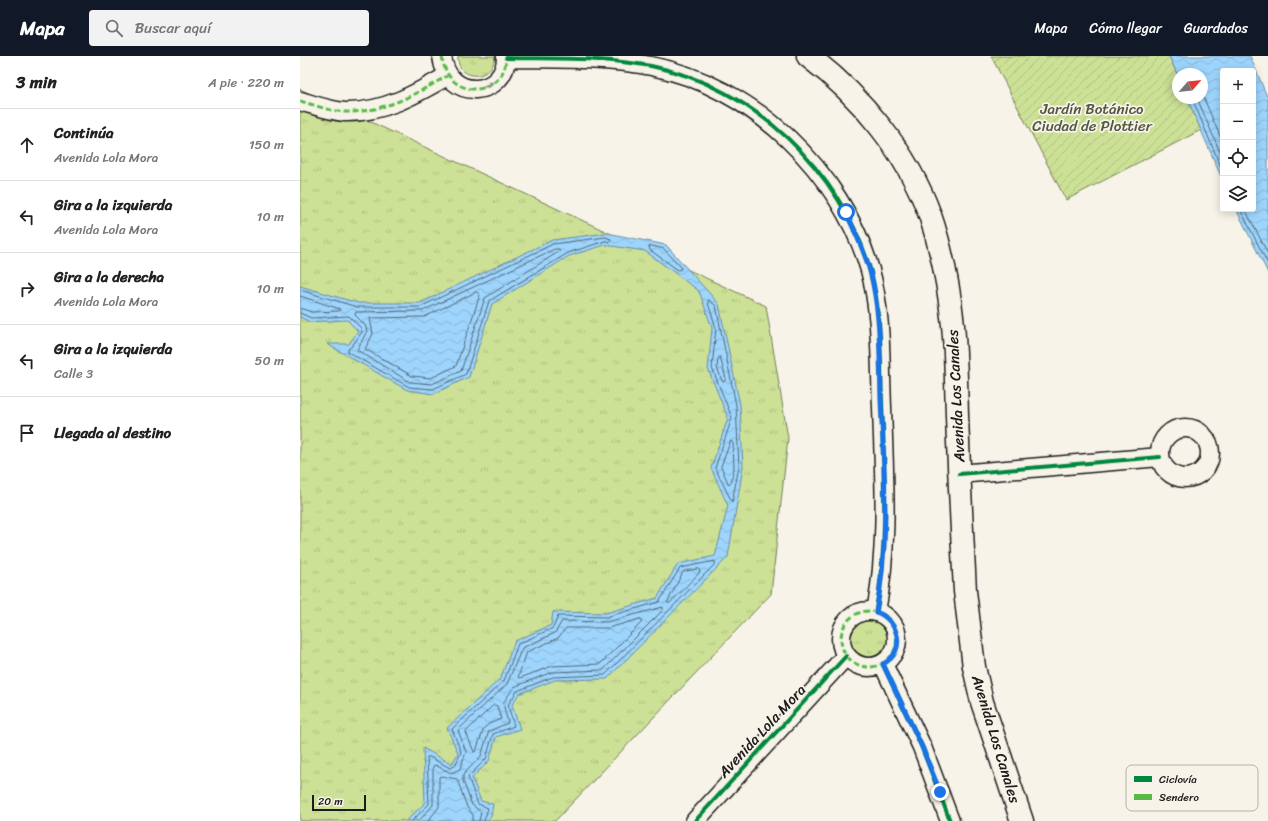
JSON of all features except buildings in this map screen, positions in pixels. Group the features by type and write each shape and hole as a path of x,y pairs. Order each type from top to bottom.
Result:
{"main road":[{"name":"Avenida Los Canales","path":"808,56 846,87 872,117 896,150 914,180 930,215 940,250 953,326 965,591 974,667 982,702 1022,821"}],"street":[{"path":"442,56 443,66 447,76 454,83 463,88 473,90 483,88 500,77 504,68 506,57 600,59 676,72 712,85 737,98 777,129 806,157 828,185 846,212 860,242 870,272 876,312 879,340 886,519 883,567 876,612"},
{"path":"300,101 344,112 369,110 395,103 447,76"},
{"path":"960,474 1160,457"},
{"path":"876,612 884,615 891,621 896,629 898,638 897,647 893,655 883,664 870,668 861,667 846,656 841,640 845,623 859,613 876,612"},
{"name":"Avenida Lola Mora","path":"695,821 846,656"},
{"path":"883,664 922,747 950,821"}],"green space":[{"path":"458,56 495,57 492,65 487,71 474,75 468,74 462,70 459,64"},
{"name":"Jardín Botánico Ciudad de Plottier","path":"991,56 1169,56 1174,68 1172,68 1172,104 1190,104 1201,130 1066,200"},
{"path":"300,89 766,306 788,438 771,594 555,821 300,821"},
{"path":"869,619 877,621 883,625 887,631 889,639 887,647 883,653 877,657 869,659 861,657 855,653 851,647 849,639 851,631 855,625 861,621"}],"water":[{"path":"1169,56 1250,56 1255,68 1220,68 1220,174 1190,104 1208,104 1208,68 1174,68"},
{"path":"1256,70 1268,99 1268,273 1238,212 1256,212"},
{"path":"607,233 666,245 719,304 740,405 743,467 728,557 607,679 555,680 519,694 512,705 520,729 496,737 489,761 472,778 481,801 493,804 491,817 486,821 406,821 425,803 423,748 452,764 458,753 447,728 500,679 515,641 551,625 553,612 606,613 657,598 678,564 715,556 728,506 711,468 728,418 708,369 712,328 699,291 645,251 605,245 569,256 492,304 469,377 433,394 407,390 327,344 349,344 358,331 347,320 309,322 300,317 300,286 358,303 420,303 552,240"}],"marked path":[{"path":"442,56 446,71 454,82 465,87 476,89 488,86 497,80 504,70 506,56"},
{"path":"300,101 322,108 345,112 373,109 386,106 411,96 447,76"},
{"path":"863,611 875,611 885,615 893,623 897,633 897,639 897,645 893,655 885,663 875,667 863,667 853,663 845,655 841,645 841,633 845,623 853,615 863,611"}],"cycle path":[{"path":"506,58 615,61 651,66 689,76 724,92 757,113 788,138 815,167 838,199 856,234 870,270 879,321 885,510 883,561 876,612"},
{"path":"959,474 1160,457"},
{"path":"695,821 846,656"},
{"path":"883,664 922,747 950,821"}],"route":[{"path":"846,212 860,242 870,272 876,305 879,340 886,519 883,567 876,612 884,615 891,621 896,629 898,638 897,647 893,655 883,664 903,704 940,792"}]}
